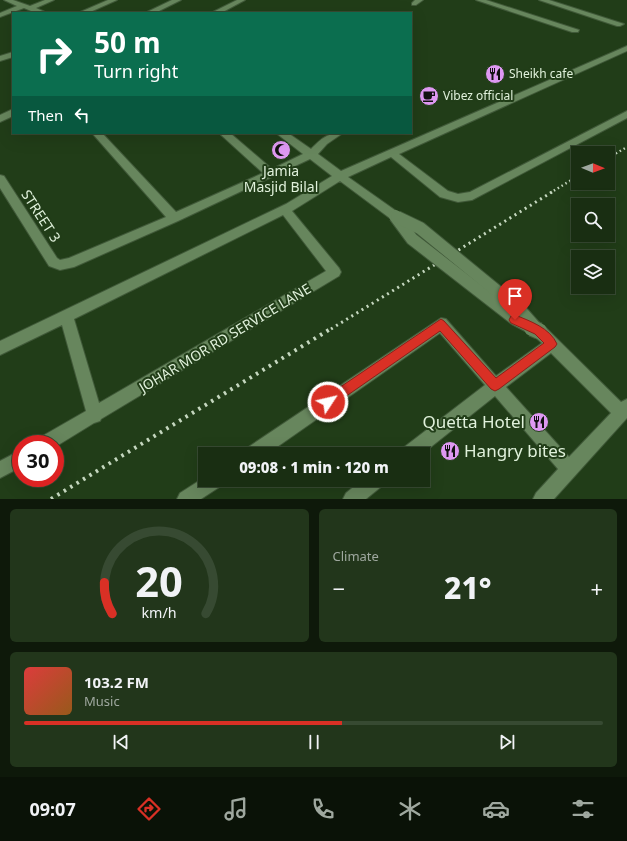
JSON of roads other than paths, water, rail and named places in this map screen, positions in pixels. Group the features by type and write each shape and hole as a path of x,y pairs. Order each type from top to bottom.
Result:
{"street":[{"path":"7,0 41,12"},
{"path":"0,15 51,0"},
{"path":"84,12 114,0"},
{"path":"151,12 178,0"},
{"path":"217,12 242,0"},
{"path":"479,0 538,5 620,24"},
{"path":"538,5 575,30"},
{"path":"0,348 285,210 340,176 627,48"},
{"path":"0,59 12,54"},
{"path":"0,119 12,113"},
{"path":"392,153 444,194 458,198 472,196 627,114"},
{"path":"98,134 174,218 311,155 324,142 336,134"},
{"path":"225,134 271,174"},
{"path":"282,134 395,216 412,239 515,320 539,331 624,410 542,499"},
{"name":"STREET 3","path":"0,179 53,262 60,265 70,263 174,218"},
{"name":"JOHAR MOR RD SERVICE LANE","path":"61,435 335,272 285,210"},
{"path":"66,316 95,416"},
{"path":"263,447 441,324 569,469"},
{"path":"418,447 495,386 552,344"},
{"path":"0,470 12,463"},
{"path":"186,499 204,487"},
{"path":"352,499 367,487"}],"railway":[{"path":"615,154 627,147"},
{"path":"550,193 571,180"},
{"path":"331,329 552,192"},
{"path":"51,499 332,328"}],"place":[{"name":"Sheikh cafe","path":"495,74"},
{"name":"Vibez official","path":"429,96"},
{"name":"Jamia Masjid Bilal","path":"281,150"},
{"name":"Quetta Hotel","path":"539,422"},
{"name":"Hangry bites","path":"450,451"}]}
